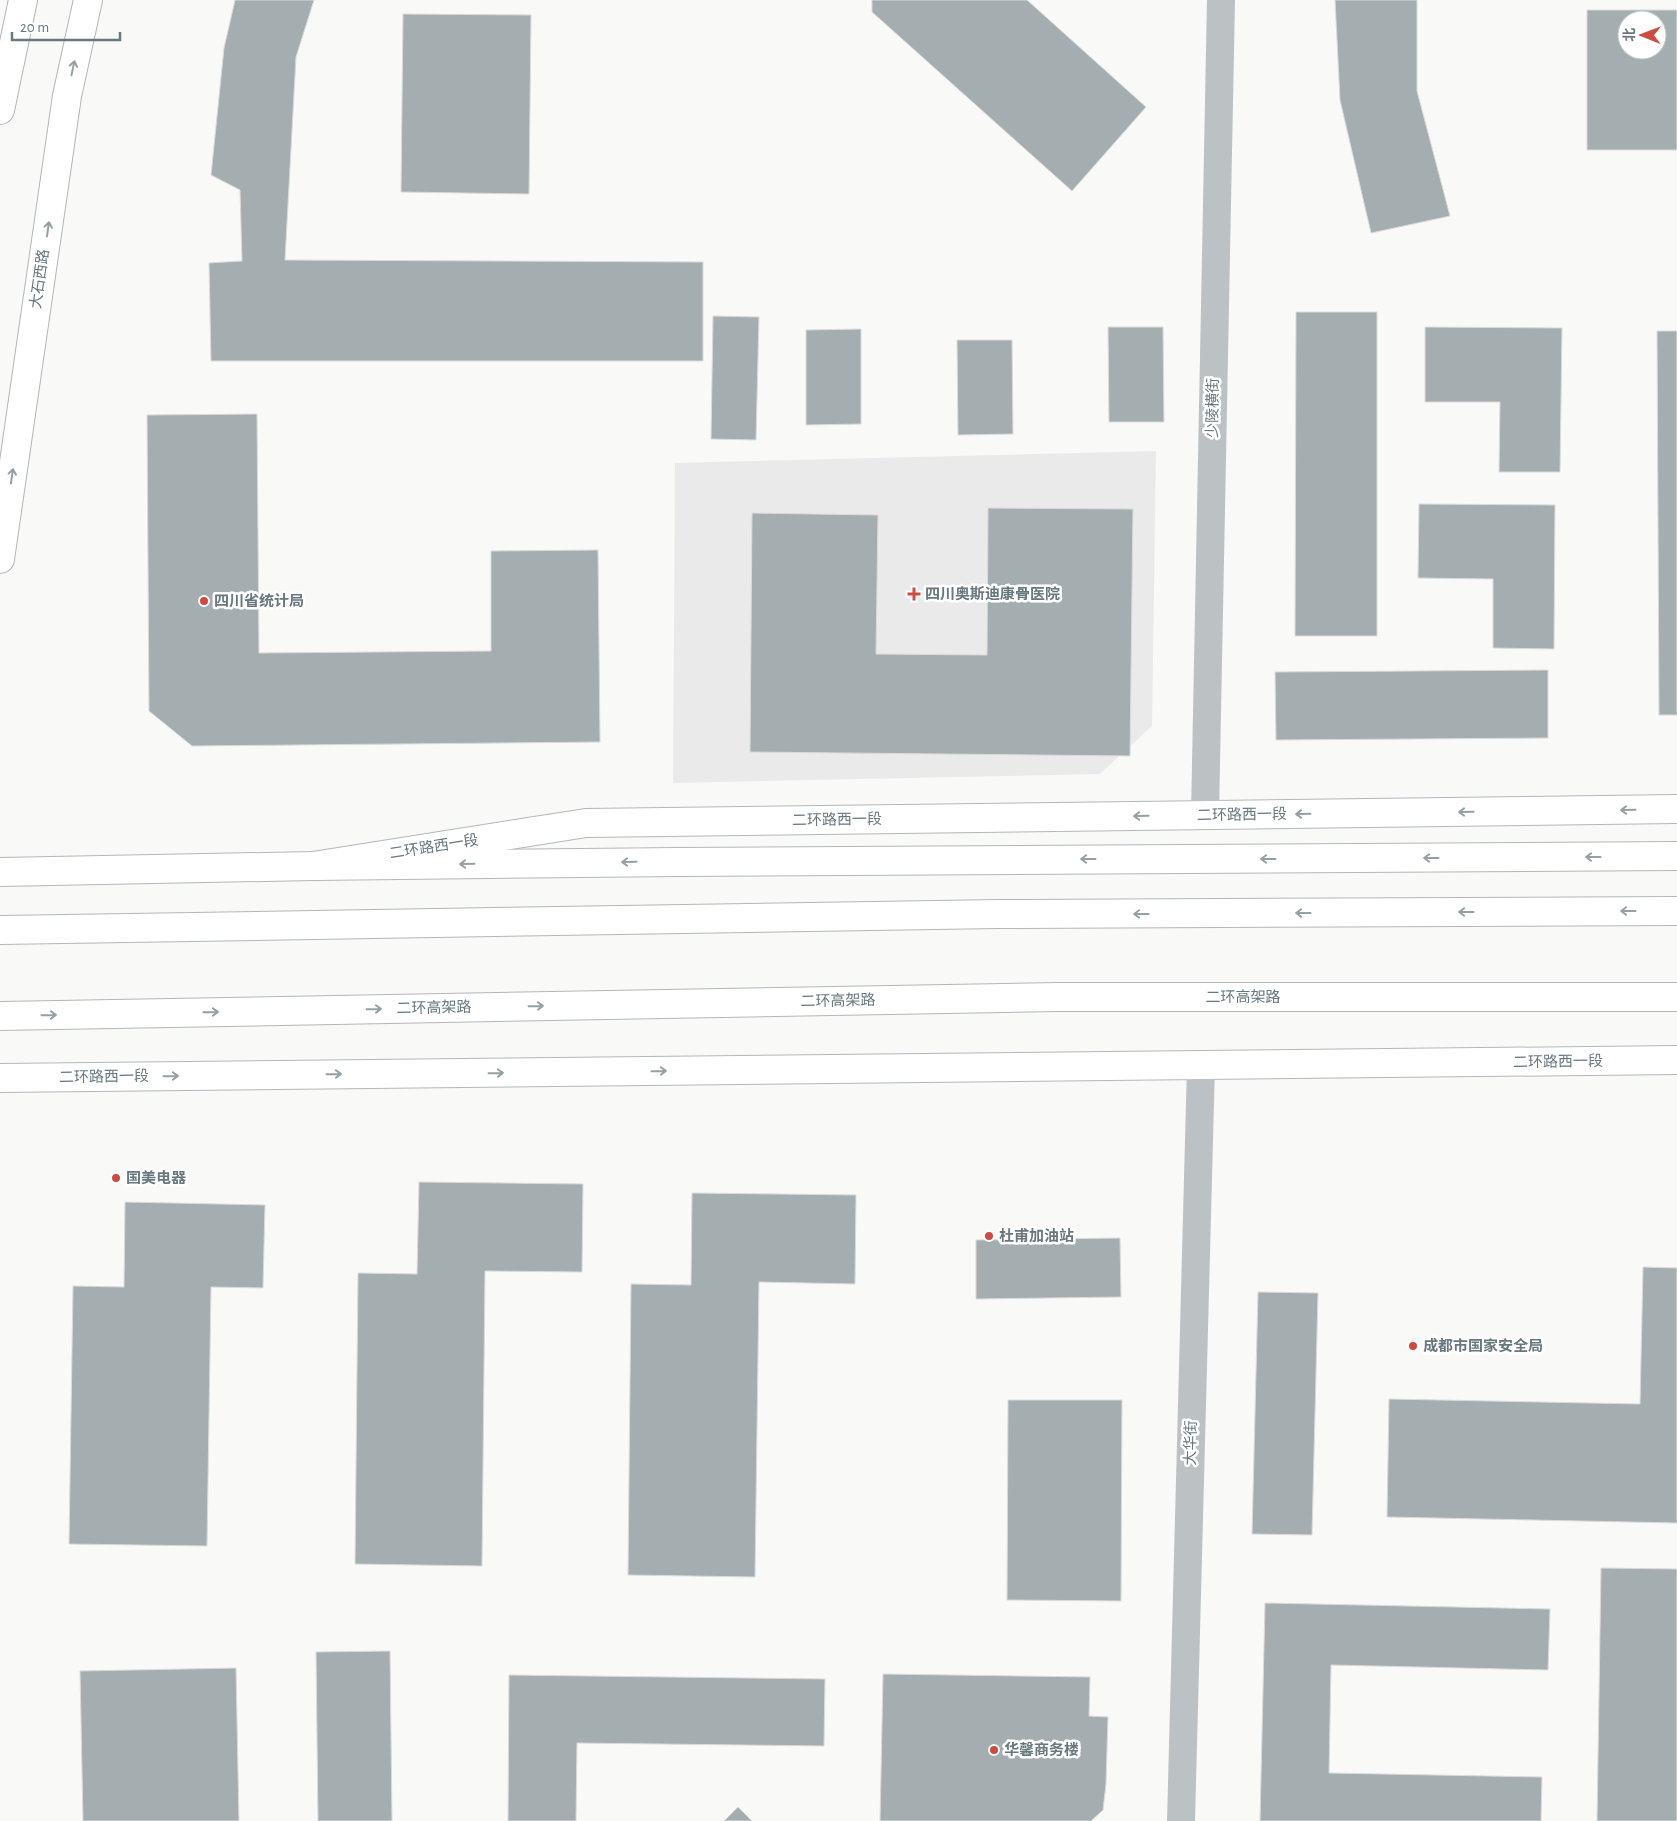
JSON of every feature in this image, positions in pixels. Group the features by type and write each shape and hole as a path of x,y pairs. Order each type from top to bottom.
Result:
{"main road":[{"path":"0,110 23,0"},
{"name":"大石西路","path":"0,559 67,96 88,0"},
{"name":"二环路西一段","path":"0,872 313,866 586,823 1677,809"},
{"path":"313,866 1677,856"},
{"path":"0,930 998,914 1677,910"},
{"name":"二环高架路","path":"0,1016 1056,997 1677,997"},
{"name":"二环路西一段","path":"0,1078 1677,1060"}],"street":[{"name":"少陵横街","path":"1205,815 1220,0"},
{"name":"大华街","path":"1181,1821 1201,1065"}],"shaded area":[{"name":"四川奥斯迪康骨医院","path":"1156,451 1152,726 1100,774 673,783 675,463"}],"building":[{"path":"235,0 314,0 296,57 285,260 703,262 703,361 211,361 209,263 242,261 240,190 211,175 224,48"},
{"path":"872,0 1027,0 1146,107 1072,191 872,12"},
{"path":"1335,0 1417,0 1417,91 1450,216 1371,233 1340,100"},
{"path":"1587,10 1617,10 1617,60 1667,60 1667,10 1677,10 1677,150 1587,150"},
{"path":"403,14 531,15 529,194 401,192"},
{"path":"1296,312 1377,312 1377,636 1295,636"},
{"path":"713,316 759,317 756,440 711,439"},
{"path":"1108,327 1163,327 1164,422 1109,422"},
{"path":"1425,327 1562,328 1560,472 1499,472 1500,402 1425,402"},
{"path":"861,329 861,424 806,425 806,330"},
{"path":"1657,331 1677,331 1677,715 1659,715"},
{"path":"957,340 1012,340 1013,434 958,435"},
{"name":"四川省统计局","path":"257,414 259,653 491,651 491,551 598,550 600,742 192,746 149,711 147,415"},
{"path":"1419,504 1555,505 1554,649 1493,648 1493,579 1418,578"},
{"path":"988,508 1133,509 1130,756 750,752 752,513 878,515 876,654 987,655"},
{"path":"1548,670 1548,738 1276,740 1275,672"},
{"path":"419,1182 583,1184 582,1272 485,1271 482,1566 355,1564 358,1273 417,1274"},
{"path":"692,1193 856,1195 855,1284 759,1282 755,1577 628,1575 631,1284 691,1285"},
{"path":"125,1202 265,1205 263,1288 211,1287 207,1546 69,1544 73,1286 124,1287"},
{"path":"1120,1238 1121,1297 976,1299 976,1240"},
{"path":"1643,1267 1677,1268 1677,1523 1387,1517 1389,1399 1640,1404"},
{"path":"1258,1292 1318,1293 1312,1535 1252,1534"},
{"path":"1008,1400 1122,1400 1121,1601 1007,1600"},
{"path":"1601,1568 1677,1569 1677,1821 1597,1821"},
{"path":"1265,1603 1550,1609 1548,1670 1331,1665 1329,1773 1542,1777 1541,1821 1260,1821"},
{"path":"390,1651 392,1821 318,1821 316,1652"},
{"path":"236,1668 239,1821 83,1821 80,1671"},
{"name":"华馨商务楼","path":"883,1674 1090,1677 1089,1716 1108,1717 1106,1784 1103,1810 1091,1821 880,1821"},
{"path":"509,1675 825,1679 824,1746 577,1743 576,1821 508,1821"},
{"path":"738,1807 752,1821 724,1821"}],"place":[{"name":"四川奥斯迪康骨医院","path":"914,594"},
{"name":"四川省统计局","path":"204,601"},
{"name":"国美电器","path":"116,1178"},
{"name":"杜甫加油站","path":"989,1236"},
{"name":"成都市国家安全局","path":"1413,1346"},
{"name":"华馨商务楼","path":"994,1750"}]}
